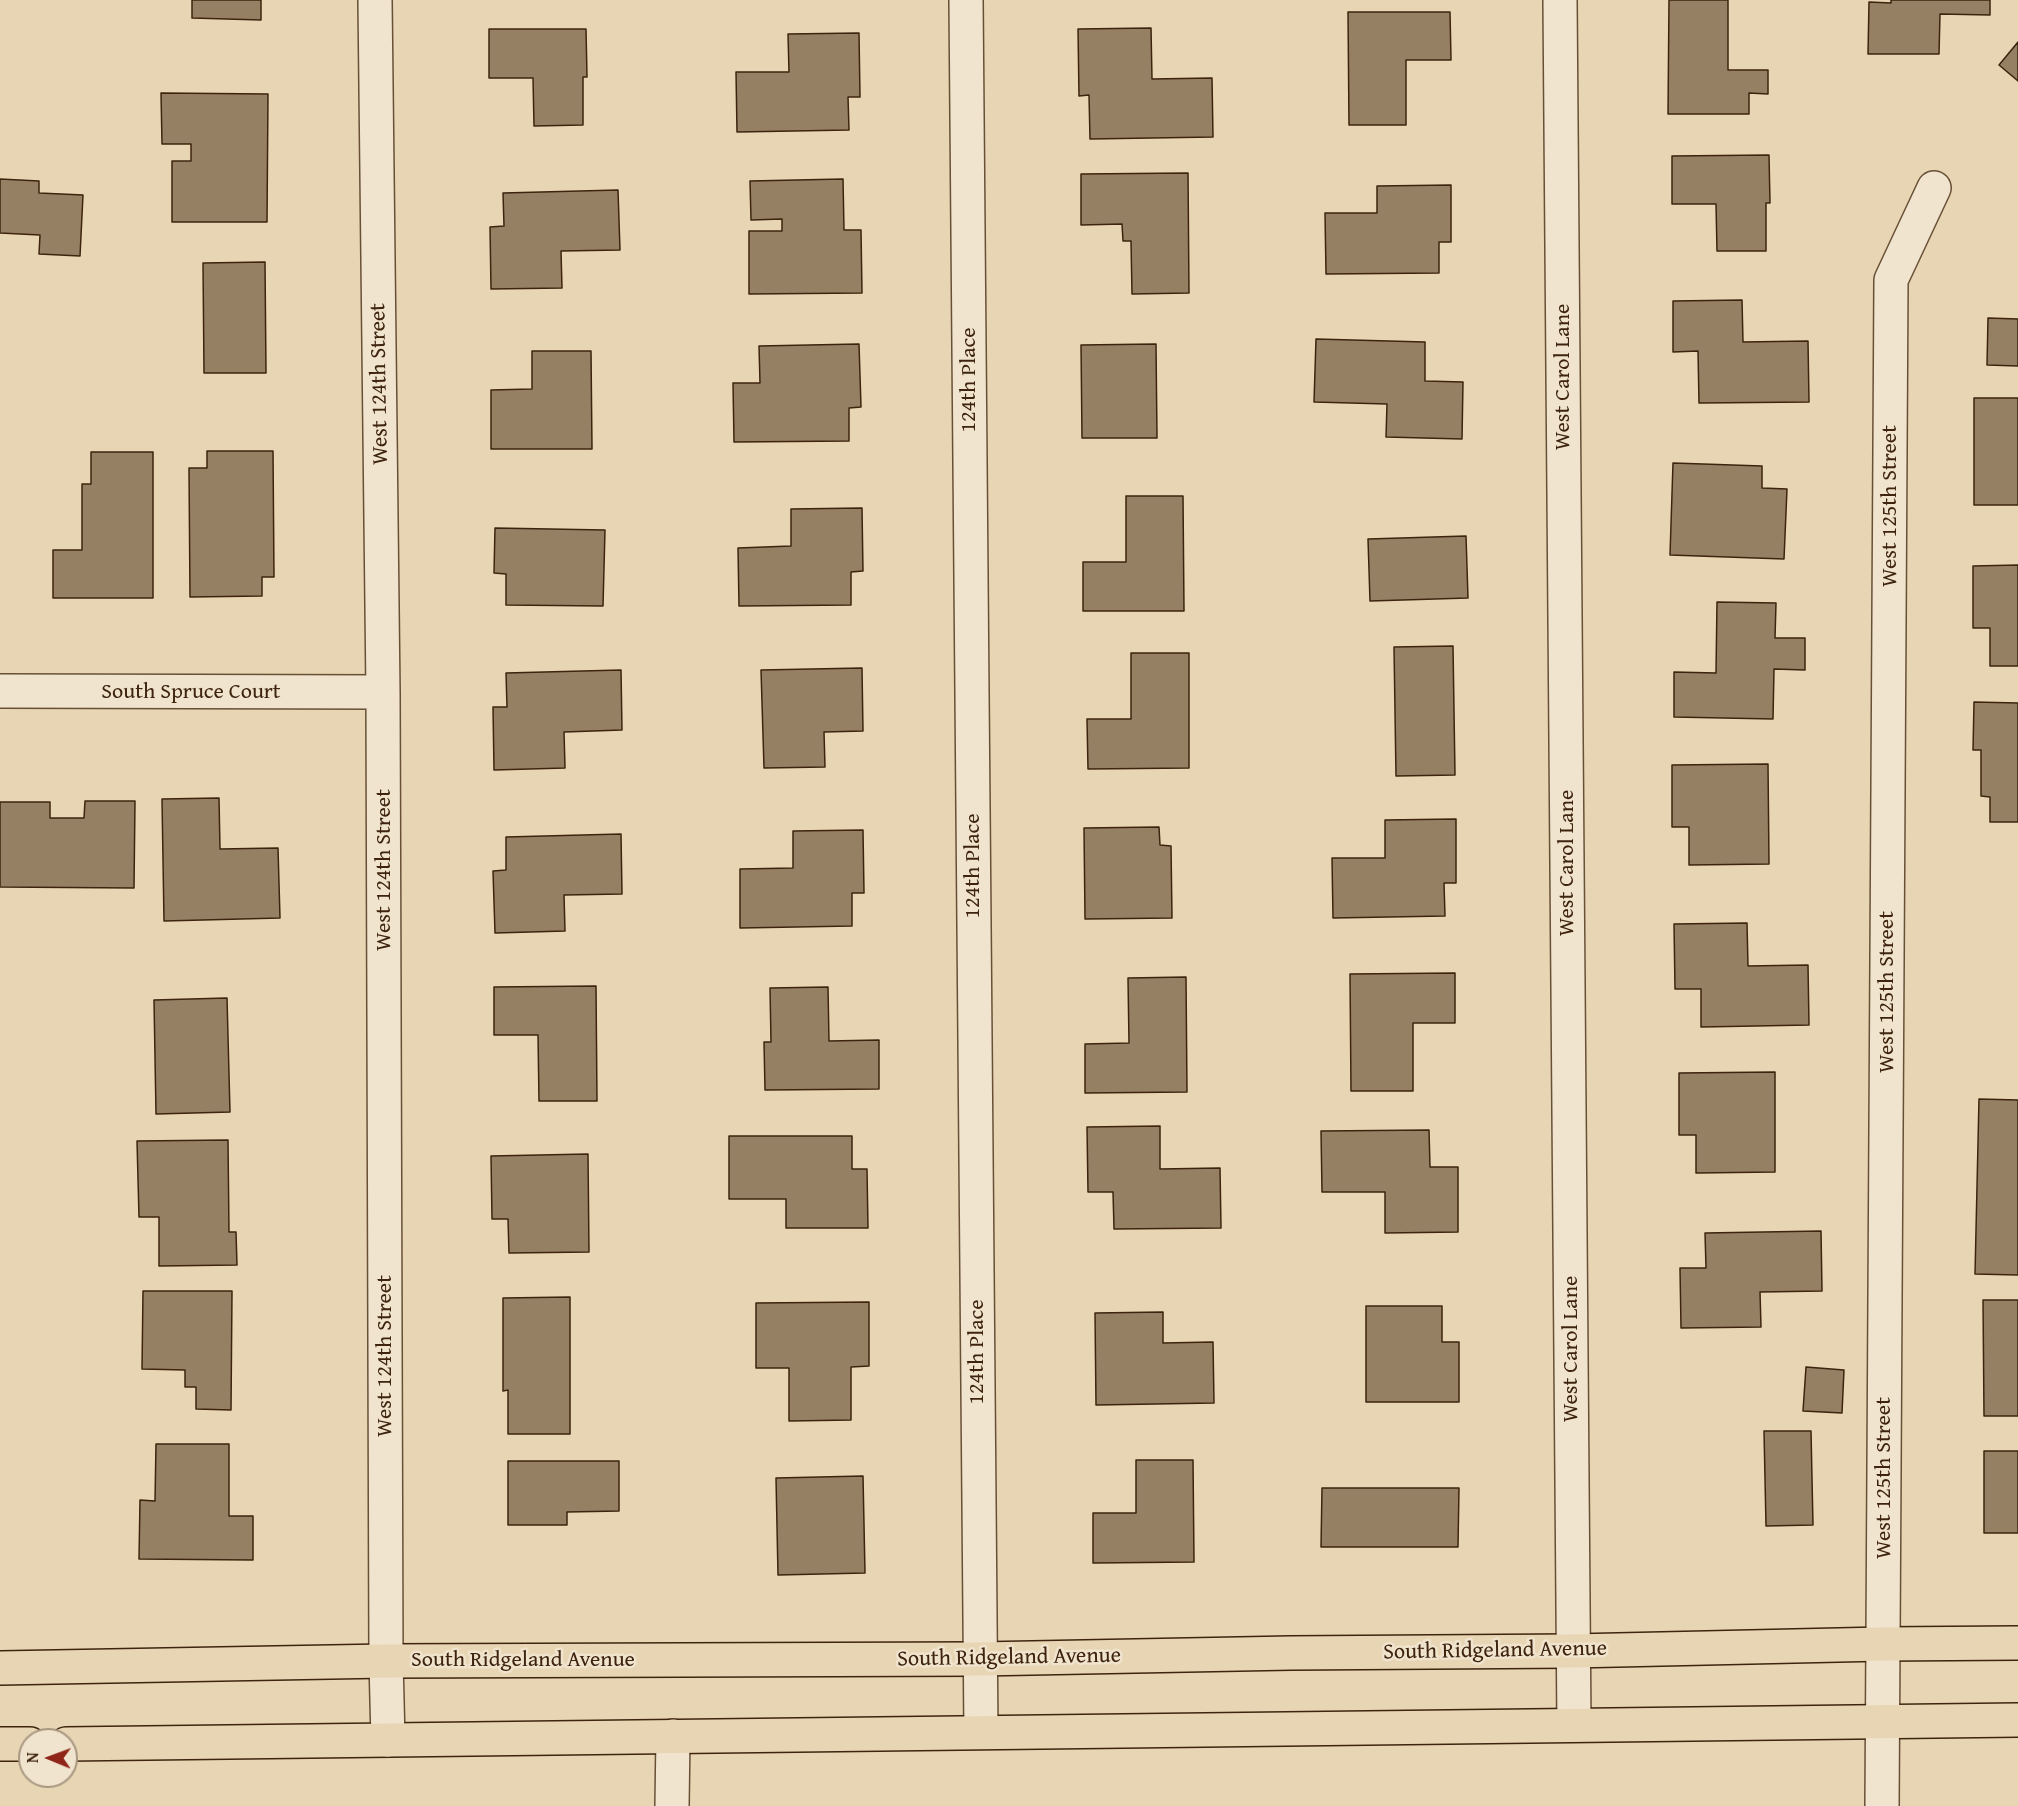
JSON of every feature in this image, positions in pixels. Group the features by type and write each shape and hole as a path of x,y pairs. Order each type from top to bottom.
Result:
{"main road":[{"name":"South Ridgeland Avenue","path":"0,1668 386,1661 980,1659 2018,1643"},
{"path":"78,1744 2018,1720"},
{"path":"0,1744 18,1744"}],"street":[{"name":"West 124th Street","path":"375,0 383,692 388,1740"},
{"name":"124th Place","path":"966,0 981,1732"},
{"name":"West Carol Lane","path":"1560,0 1574,1725"},
{"name":"West 125th Street","path":"1882,1806 1891,280 1934,188"},
{"name":"South Spruce Court","path":"0,691 383,692"},
{"path":"672,1806 673,1736"}],"building":[{"path":"192,0 261,0 261,20 192,18"},
{"path":"1669,0 1728,0 1728,70 1768,70 1768,94 1749,93 1749,114 1668,114"},
{"path":"1891,0 1990,0 1990,15 1940,14 1939,54 1868,54 1869,2 1891,3"},
{"path":"1348,12 1450,12 1451,60 1406,60 1406,125 1349,125"},
{"path":"1151,28 1152,79 1212,78 1213,137 1090,139 1089,95 1079,96 1078,29"},
{"path":"489,29 586,29 587,77 583,77 583,125 534,126 533,78 489,78"},
{"path":"859,33 860,97 848,97 849,130 737,132 736,72 789,72 788,34"},
{"path":"2018,42 2018,81 1999,65"},
{"path":"161,93 268,94 267,222 172,222 172,161 191,161 191,144 162,144"},
{"path":"1769,155 1770,203 1766,203 1766,251 1717,251 1716,204 1672,204 1672,156"},
{"path":"1188,173 1189,293 1132,294 1131,241 1123,241 1122,224 1081,225 1081,174"},
{"path":"0,179 39,181 39,193 83,195 80,256 39,254 40,235 0,233"},
{"path":"843,179 844,230 861,230 862,293 749,294 749,231 782,231 782,219 751,220 750,181"},
{"path":"1451,185 1451,242 1439,242 1439,273 1326,274 1325,213 1377,213 1377,186"},
{"path":"618,190 620,250 561,251 562,288 491,289 490,227 504,226 503,193"},
{"path":"265,262 266,373 204,373 203,263"},
{"path":"1742,300 1743,342 1808,341 1809,402 1699,403 1698,351 1673,352 1673,301"},
{"path":"1988,318 2018,319 2018,366 1987,365"},
{"path":"1316,339 1425,342 1425,381 1463,382 1462,439 1386,437 1387,404 1314,402"},
{"path":"859,344 861,407 849,408 849,441 734,442 733,383 760,383 759,346"},
{"path":"1156,344 1157,438 1082,438 1081,345"},
{"path":"532,351 591,351 592,449 491,449 491,390 532,389"},
{"path":"1974,398 2018,398 2018,505 1974,505"},
{"path":"207,451 273,451 274,577 262,577 262,596 190,597 189,468 207,468"},
{"path":"91,452 153,452 153,598 53,598 53,550 82,550 82,484 91,484"},
{"path":"1673,463 1762,466 1762,488 1787,489 1784,559 1670,555"},
{"path":"1126,496 1183,496 1184,611 1083,611 1083,562 1126,562"},
{"path":"862,508 863,571 851,572 851,605 739,606 738,548 791,546 791,509"},
{"path":"495,528 605,530 603,606 506,605 506,574 494,573"},
{"path":"1466,536 1468,598 1370,601 1368,539"},
{"path":"2018,565 2018,666 1990,666 1990,628 1973,628 1973,566"},
{"path":"1717,602 1776,603 1775,638 1805,638 1805,670 1774,669 1773,719 1674,717 1674,672 1716,673"},
{"path":"1453,646 1455,775 1396,776 1394,647"},
{"path":"1131,653 1189,653 1189,768 1088,769 1087,719 1131,719"},
{"path":"862,668 863,731 824,732 825,767 764,768 761,670"},
{"path":"621,670 622,730 564,732 565,768 494,770 493,707 507,707 506,673"},
{"path":"1974,702 2018,703 2018,822 1990,822 1990,797 1981,796 1981,750 1973,750"},
{"path":"1768,764 1769,864 1689,865 1689,827 1672,827 1672,765"},
{"path":"219,798 220,849 278,848 280,918 164,921 162,799"},
{"path":"85,801 135,801 134,888 0,887 0,802 50,802 50,818 84,818"},
{"path":"1456,819 1456,883 1444,883 1445,916 1333,918 1332,858 1385,858 1385,820"},
{"path":"1159,827 1160,845 1171,846 1172,918 1085,919 1084,828"},
{"path":"863,830 864,893 852,893 852,926 740,928 740,869 793,868 793,831"},
{"path":"621,834 622,894 564,895 565,931 495,933 493,871 506,870 506,837"},
{"path":"1747,923 1748,966 1808,965 1809,1025 1701,1027 1701,989 1675,989 1674,924"},
{"path":"1455,973 1455,1023 1413,1023 1413,1091 1351,1091 1350,974"},
{"path":"1186,977 1187,1092 1085,1093 1085,1044 1129,1043 1128,978"},
{"path":"596,986 597,1101 539,1101 538,1035 494,1035 494,987"},
{"path":"828,987 829,1041 879,1040 879,1089 765,1090 764,1042 771,1042 770,988"},
{"path":"227,998 230,1112 156,1114 154,1000"},
{"path":"1775,1072 1775,1172 1696,1173 1696,1135 1679,1135 1679,1073"},
{"path":"1979,1099 2018,1100 2018,1275 1975,1274"},
{"path":"1160,1126 1160,1169 1220,1168 1221,1228 1114,1229 1113,1192 1088,1192 1087,1127"},
{"path":"1429,1130 1430,1167 1458,1167 1458,1232 1385,1233 1385,1192 1322,1192 1321,1131"},
{"path":"729,1136 852,1136 852,1169 867,1169 868,1228 786,1228 786,1199 729,1199"},
{"path":"228,1140 229,1232 236,1232 237,1265 159,1266 159,1217 139,1217 137,1141"},
{"path":"588,1154 589,1252 509,1253 508,1219 492,1219 491,1156"},
{"path":"1821,1231 1822,1291 1760,1292 1761,1327 1681,1328 1680,1268 1706,1268 1705,1233"},
{"path":"143,1291 232,1291 231,1410 196,1409 196,1387 185,1387 185,1370 142,1369"},
{"path":"570,1297 570,1434 508,1434 508,1390 503,1391 503,1298"},
{"path":"1983,1300 2018,1300 2018,1416 1984,1416"},
{"path":"869,1302 869,1366 851,1367 851,1420 789,1421 789,1368 756,1368 756,1303"},
{"path":"1366,1306 1442,1306 1442,1342 1459,1342 1459,1402 1366,1402"},
{"path":"1163,1312 1163,1343 1213,1342 1214,1403 1096,1405 1095,1313"},
{"path":"1806,1367 1844,1370 1842,1413 1803,1411"},
{"path":"1764,1431 1811,1431 1813,1525 1766,1526"},
{"path":"156,1444 229,1444 229,1516 253,1516 253,1560 139,1559 140,1500 155,1501"},
{"path":"1984,1451 2018,1451 2018,1533 1984,1533"},
{"path":"1136,1460 1193,1460 1194,1562 1093,1563 1093,1513 1136,1513"},
{"path":"508,1461 619,1461 619,1511 567,1512 567,1525 508,1525"},
{"path":"863,1476 865,1573 778,1575 776,1478"},
{"path":"1322,1488 1459,1488 1458,1547 1321,1547"}]}
